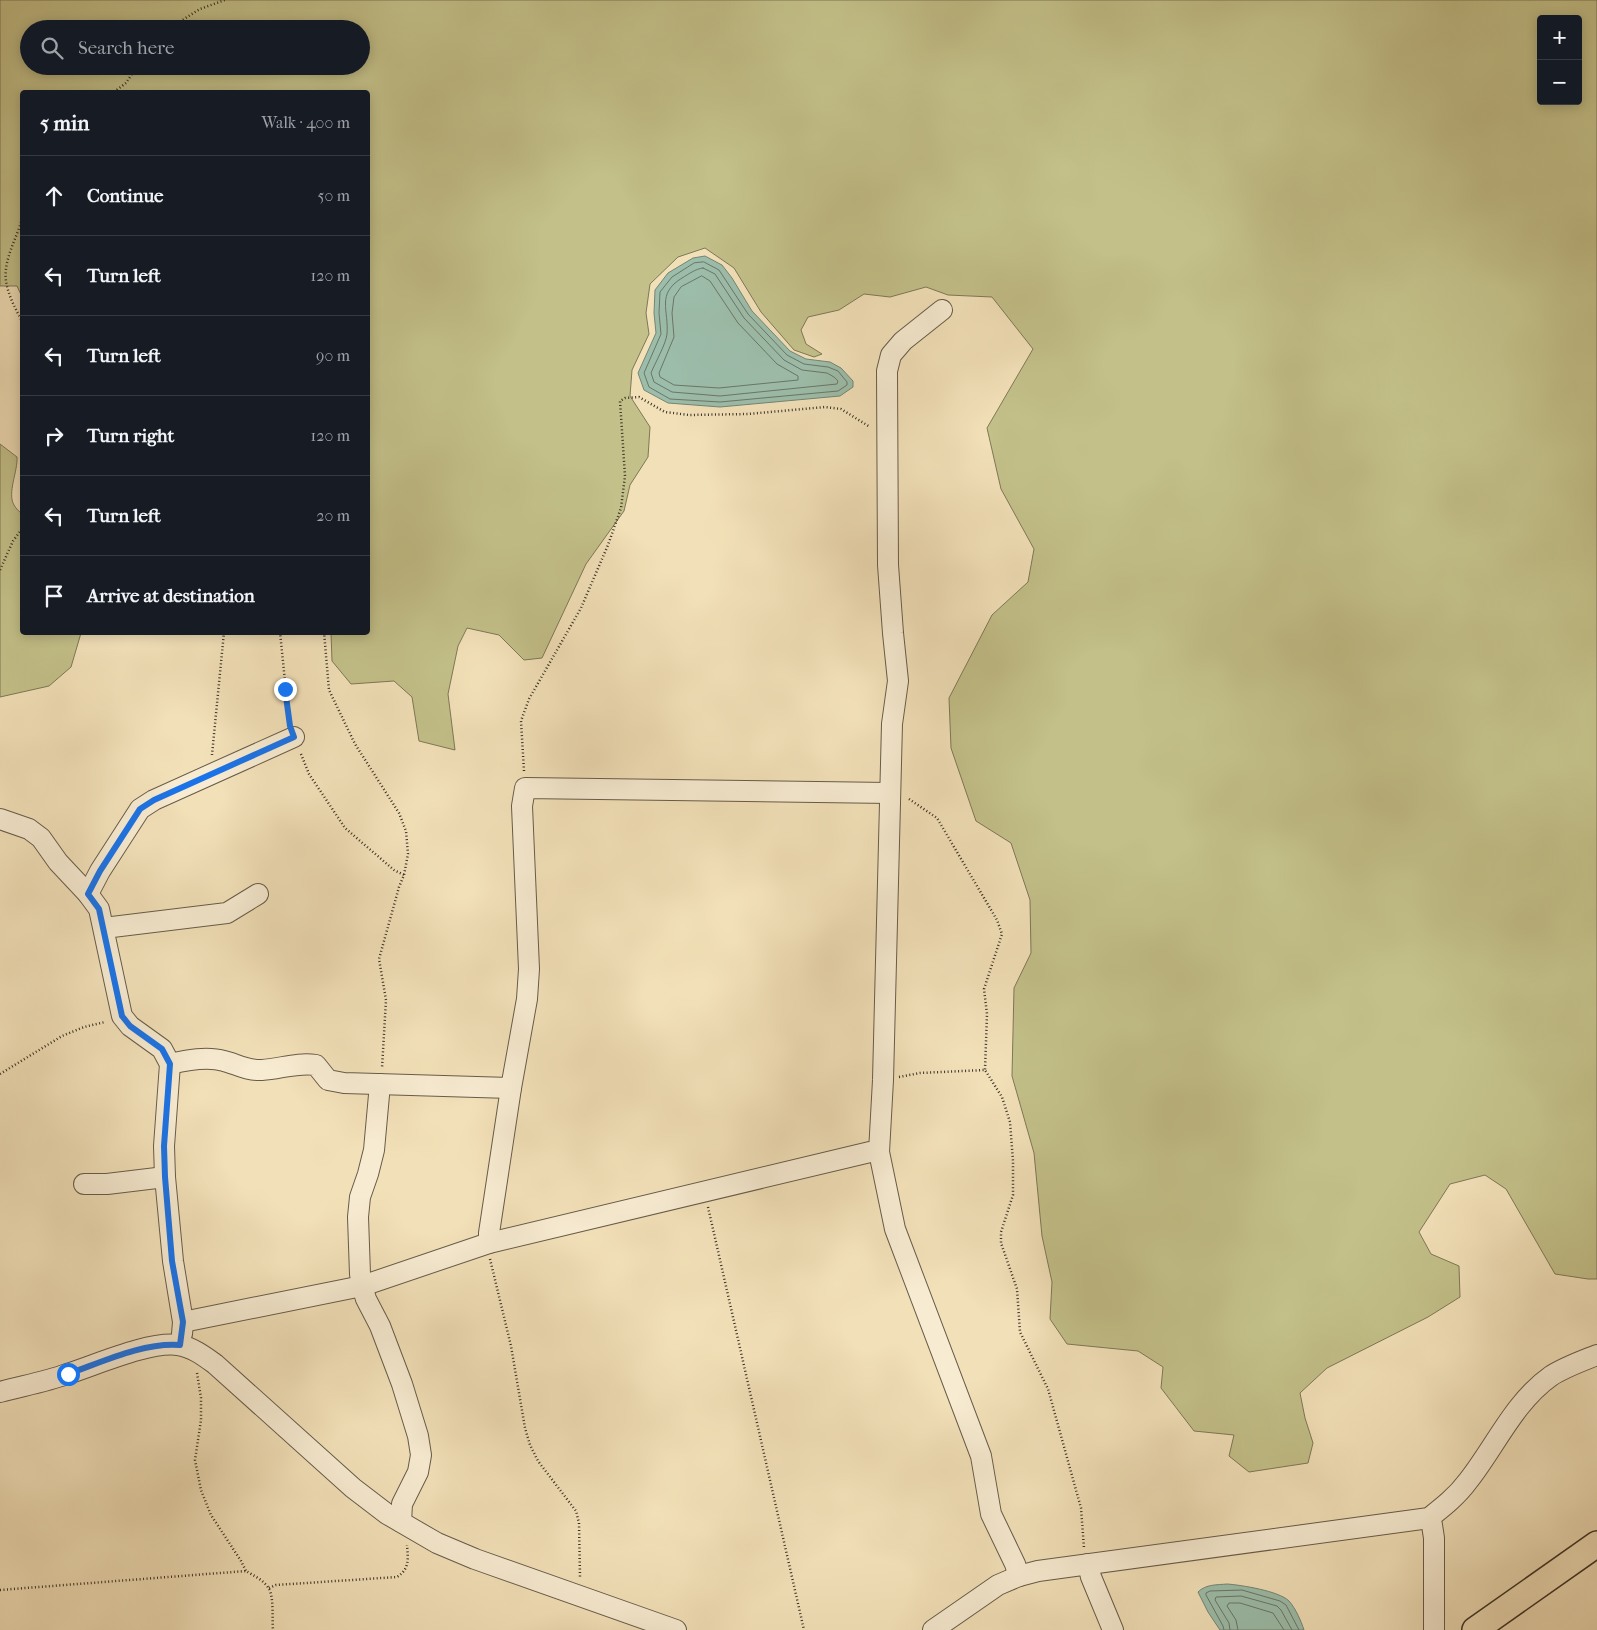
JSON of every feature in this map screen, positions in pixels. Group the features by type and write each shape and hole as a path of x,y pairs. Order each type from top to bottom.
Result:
{"main road":[{"path":"1475,1630 1597,1544"}],"street":[{"path":"942,310 903,341 891,355 887,371 888,565 898,680 892,724 879,1152 895,1229 981,1456 991,1514 1019,1576"},
{"path":"88,894 100,871 140,809 154,800 294,737"},
{"path":"489,1243 511,1088 527,999 529,969 522,806 525,788 890,793"},
{"path":"0,819 28,829 42,838 58,862 88,894 99,909 122,1016 130,1026 162,1049 170,1064 164,1146 165,1177 172,1261 188,1348"},
{"path":"104,928 227,913 258,894"},
{"path":"170,1064 211,1058 223,1060 248,1069 261,1070 306,1063 316,1065 328,1080 344,1083 502,1086 511,1088"},
{"path":"380,1084 374,1150 360,1197 358,1216 362,1286 384,1334 402,1384 418,1436 421,1455 418,1472 402,1504 401,1522"},
{"path":"183,1322 362,1286 489,1243 870,1152 879,1152"},
{"path":"84,1184 107,1184 165,1177"},
{"path":"0,1392 44,1382 126,1354 166,1344 188,1348 215,1364 353,1488 387,1514 437,1543 475,1559 676,1630"},
{"path":"933,1630 998,1585 1019,1576 1038,1571 1429,1518 1446,1505 1467,1483 1510,1419 1538,1387 1552,1375 1597,1356"},
{"path":"1429,1518 1434,1538 1434,1630"},
{"path":"1088,1564 1091,1577 1112,1630"}],"path":[{"path":"182,20 200,9 225,0"},
{"path":"117,90 126,83 131,75"},
{"path":"20,225 8,260 6,280 12,303 20,317"},
{"path":"525,788 521,721 526,706 581,608 608,545 620,508 625,476 620,401 625,398 639,397 665,412 689,415 748,414 825,407 841,409 879,432 887,432"},
{"path":"0,570 13,541 20,532"},
{"path":"214,774 211,766 224,635"},
{"path":"280,635 290,726 309,774 345,828 394,870 404,875"},
{"path":"324,635 329,690 355,744 399,813 406,831 408,854 404,875 379,959 386,1000 385,1037 380,1084"},
{"path":"890,793 902,795 937,818 997,920 1002,934 984,989 987,1014 985,1070 1002,1097 1010,1122 1013,1161 1013,1196 1000,1232 1001,1243 1017,1289 1020,1332 1048,1389 1081,1508 1084,1552 1088,1564"},
{"path":"0,1074 62,1036 84,1027 114,1020 122,1016"},
{"path":"882,1080 920,1073 985,1070"},
{"path":"704,1192 804,1630"},
{"path":"489,1243 490,1256 511,1346 525,1428 530,1445 538,1461 576,1511 579,1523 580,1596"},
{"path":"188,1348 195,1359 201,1398 195,1460 201,1490 211,1515 246,1571 269,1588 273,1630"},
{"path":"269,1588 276,1585 397,1577 404,1573 408,1563 406,1534 401,1522"},
{"path":"0,1590 246,1571"}],"shaded area":[{"path":"0,0 1597,0 1597,1279 1555,1274 1506,1189 1485,1175 1450,1184 1419,1232 1431,1254 1459,1266 1460,1297 1428,1317 1327,1368 1300,1393 1313,1443 1308,1463 1249,1472 1229,1456 1234,1435 1194,1431 1161,1388 1163,1367 1138,1351 1067,1344 1050,1319 1052,1282 1042,1236 1034,1153 1012,1076 1014,988 1031,953 1030,900 1011,843 976,821 951,748 949,698 992,615 1028,582 1034,549 1001,489 987,428 1033,349 992,297 948,295 926,287 890,297 864,294 839,310 808,317 801,330 806,344 822,354 814,357 794,350 761,312 734,268 705,248 678,257 650,284 646,313 649,334 632,370 630,396 650,427 648,457 630,485 624,511 586,564 542,658 524,660 499,635 467,628 458,646 448,694 455,750 419,741 412,697 394,681 351,684 332,661 331,635 370,635 370,90 20,90 20,293 17,286 0,286"},
{"path":"0,444 17,457 12,500 20,512 20,635 80,635 71,667 49,686 0,697"}],"water":[{"path":"705,256 722,265 752,311 790,351 806,359 830,362 841,368 853,381 853,387 840,396 720,407 668,403 644,390 638,373 656,333 654,313 655,290 668,273 693,258"},
{"path":"1227,1584 1260,1589 1284,1597 1294,1608 1304,1630 1220,1630 1198,1592 1208,1586"}],"route":[{"path":"68,1374 126,1354 166,1344 180,1345 183,1322 172,1261 165,1177 164,1146 170,1064 162,1049 130,1026 122,1016 99,909 88,894 100,871 140,809 154,800 294,737 290,726 285,689"}]}
